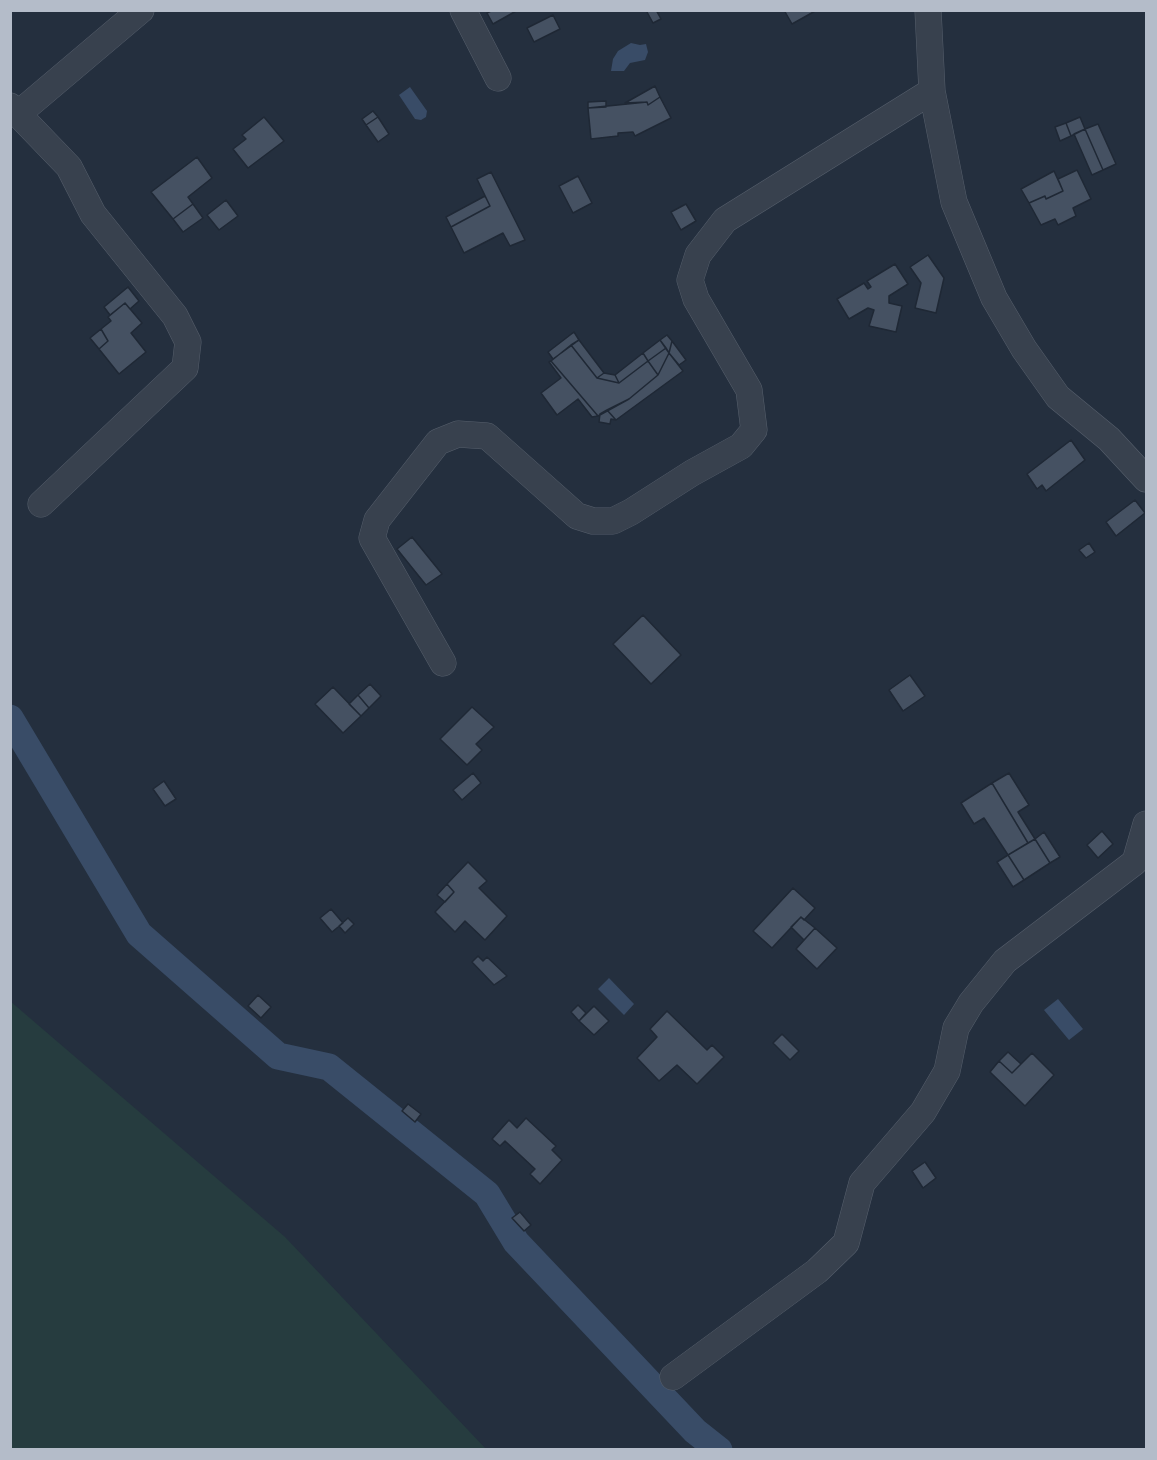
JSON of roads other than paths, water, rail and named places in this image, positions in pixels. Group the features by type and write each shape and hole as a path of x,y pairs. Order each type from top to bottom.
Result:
{"street":[{"path":"41,504 185,368 188,342 175,316 93,214 69,167 14,110 141,10"},
{"path":"463,10 498,78"},
{"path":"928,10 932,91 954,202 994,298 1024,349 1058,397 1109,439 1146,479"},
{"path":"443,663 372,538 377,520 438,442 458,434 487,436 577,516 593,521 613,521 631,512 692,473 741,446 754,430 749,390 696,299 690,280 698,255 725,220 932,91"},
{"path":"673,1377 817,1271 846,1242 862,1183 923,1112 947,1071 956,1028 971,1003 1005,961 1135,862 1146,824"}],"water":[{"path":"631,43 646,44 648,52 645,60 630,63 624,71 611,71 613,59 618,51"},
{"path":"410,87 427,111 426,117 421,120 415,119 399,95"},
{"path":"609,978 634,1004 624,1015 598,989"},
{"path":"1058,999 1083,1029 1069,1040 1044,1010"}],"waterway":[{"path":"10,718 139,934 278,1056 329,1067 487,1194 516,1242 695,1431 719,1450"}]}
